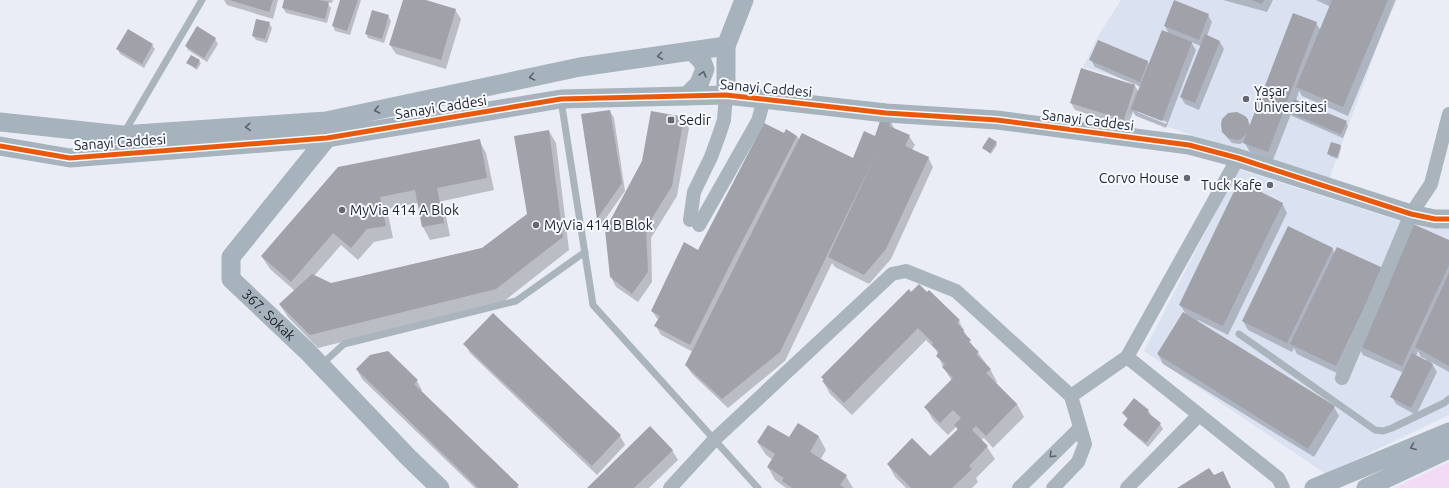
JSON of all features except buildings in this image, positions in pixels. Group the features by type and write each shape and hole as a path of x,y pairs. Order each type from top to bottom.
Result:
{"street":[{"path":"744,0 726,46 726,95 724,120 711,157 694,192 694,222 758,121 764,99"},
{"name":"Sanayi Caddesi","path":"0,122 122,135 326,130 580,67 726,46"},
{"path":"687,96 699,84 705,69 702,61 692,51"},
{"name":"Sanayi Caddesi","path":"0,146 70,158 326,130 561,99 726,95 886,113 997,120 1189,146 1238,158 1412,214 1435,219 1449,219"},
{"path":"1342,378 1412,214 1431,184 1449,114"},
{"name":"367. Sokak","path":"326,130 231,257 231,279 321,365 408,457 440,488"},
{"path":"1071,396 1127,357 1238,158"},
{"path":"670,488 715,439 892,274 906,271 956,291 1071,396 1085,444 1078,462 1053,488"},
{"path":"1127,357 1198,416 1278,478 1283,488"},
{"path":"1127,488 1198,416"},
{"path":"1019,488 1080,428"},
{"path":"1314,488 1449,432"},
{"path":"1366,488 1449,449"}],"lane":[{"path":"122,135 202,0"},
{"path":"561,99 593,305 758,488"},
{"path":"321,365 344,344 516,301 584,252"},
{"path":"1239,334 1375,430 1383,431 1392,428 1444,403 1449,399"}],"shaded area":[{"name":"Yaşar Üniversitesi","path":"1121,0 1394,0 1328,182 1128,113 1139,84 1083,67 1097,38"},
{"path":"1238,169 1400,221 1449,222 1449,415 1326,474 1144,351"},
{"path":"1449,462 1449,488 1394,488"}],"cycle path":[{"path":"0,146 70,158 327,138 561,99 726,95 886,113 997,120 1189,145 1238,158 1411,214 1435,219 1449,219"}],"place":[{"name":"Yaşar Üniversitesi","path":"1246,99"},
{"name":"Sedir","path":"671,120"},
{"name":"Corvo House","path":"1187,178"},
{"name":"Tuck Kafe","path":"1270,185"},
{"name":"MyVia 414 A Blok","path":"342,210"},
{"name":"MyVia 414 B Blok","path":"536,225"}]}
